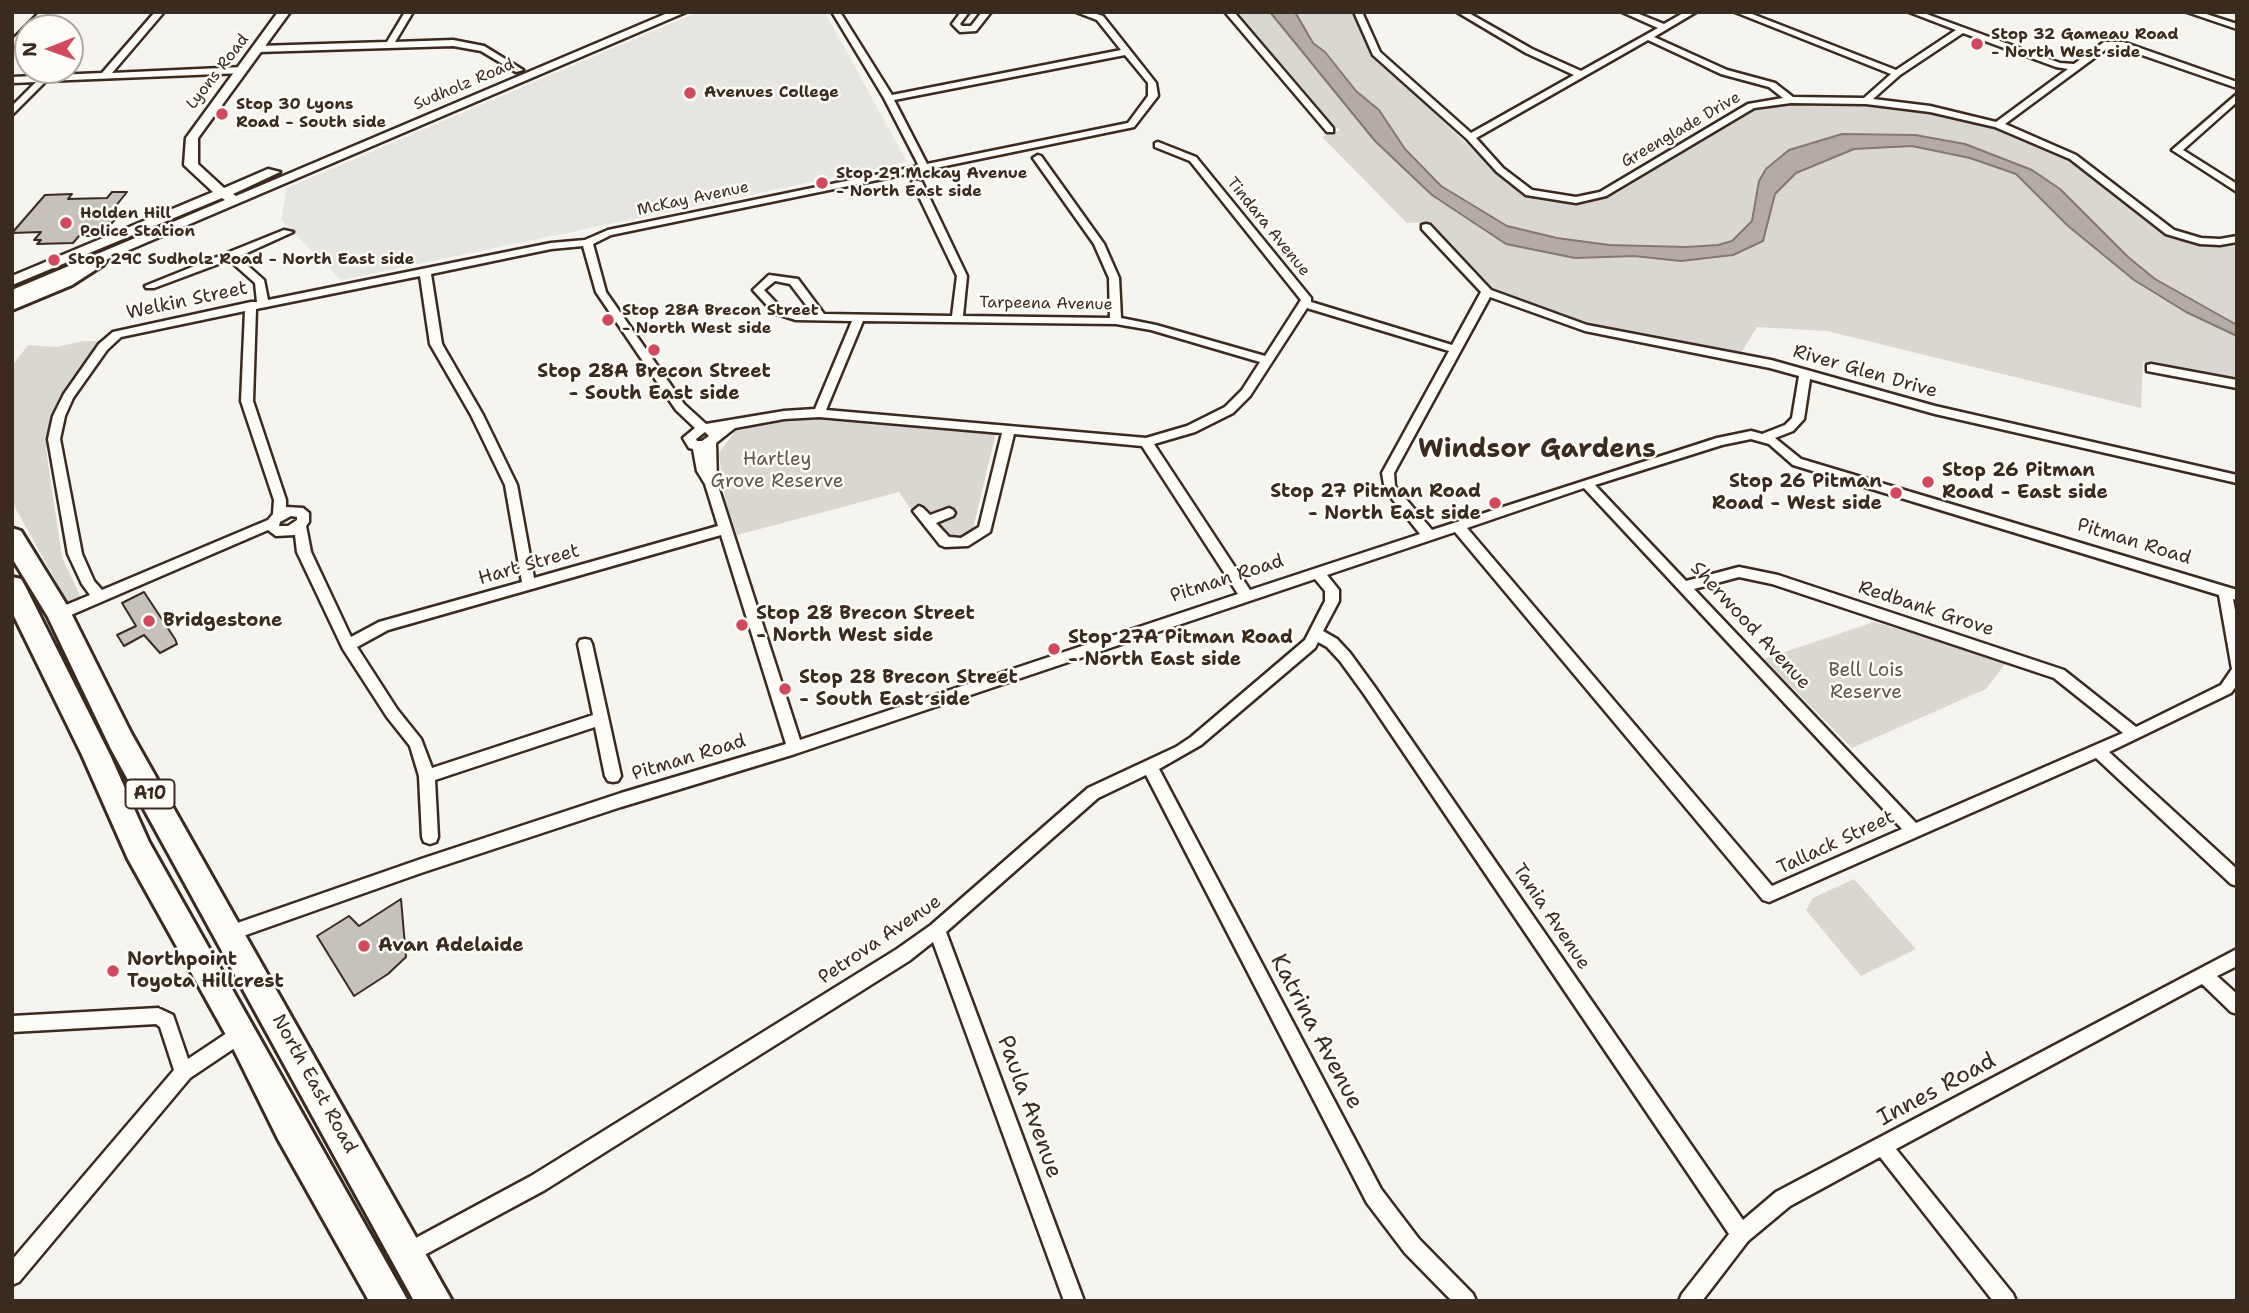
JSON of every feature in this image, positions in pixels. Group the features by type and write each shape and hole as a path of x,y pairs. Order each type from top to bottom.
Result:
{"highway":[{"path":"12,304 65,282 96,261"},
{"name":"North East Road","path":"12,537 138,850 242,1032 290,1127 385,1298"},
{"name":"North East Road","path":"12,586 47,620 121,741 434,1301"},
{"path":"191,946 229,933"},
{"path":"385,1298 408,1253"}],"main road":[{"name":"Lyons Road","path":"231,195 213,178 191,165 190,146 194,133 284,12"},
{"name":"Sudholz Road","path":"260,185 597,42 655,12"},
{"name":"Sudholz Road","path":"260,185 519,70 680,12"},
{"path":"186,208 204,195 213,178 239,179 260,185"},
{"path":"12,281 186,208 260,185"},
{"path":"12,296 201,217 231,195"},
{"path":"186,208 201,217"}],"street":[{"path":"105,76 160,12"},
{"path":"390,44 409,12"},
{"path":"835,12 889,98 924,167"},
{"path":"965,12 956,24 960,29 972,29 987,12"},
{"path":"889,98 1126,52 1100,18 1080,12"},
{"path":"1229,12 1330,130"},
{"name":"Greenglade Drive","path":"1358,12 1376,53 1470,137 1500,170 1530,192 1576,200 1603,194 1751,106 1791,100 1866,101 1930,109 1998,125 2073,158 2170,232 2200,241 2237,239"},
{"path":"1461,12 1529,51 1582,75"},
{"path":"1626,12 1665,28"},
{"path":"1470,137 1692,12"},
{"path":"1739,12 1897,73"},
{"path":"1913,12 2060,65 2074,66"},
{"path":"2191,12 2237,27"},
{"path":"1866,101 1897,73 1962,30"},
{"path":"1648,37 1724,72 1772,85 1791,100"},
{"path":"258,48 442,42 476,46 519,70"},
{"path":"1998,125 2107,44 2120,44 2237,85"},
{"name":"McKay Avenue","path":"257,304 551,246 587,243 608,233 1131,125 1153,96 1152,83 1126,52"},
{"path":"84,77 243,70"},
{"path":"12,112 38,84"},
{"path":"2237,97 2177,150 2237,189"},
{"name":"Tindara Avenue","path":"1146,442 1191,429 1229,410 1246,393 1307,300 1192,159 1158,145"},
{"path":"1038,158 1099,244 1114,278 1116,321"},
{"path":"917,182 962,276 957,319"},
{"path":"1426,227 1487,292 1388,473 1390,487 1429,535"},
{"path":"149,286 187,275 288,232"},
{"path":"587,243 601,292 680,407 705,436 703,471 711,483 795,748"},
{"path":"231,256 260,282 247,401 280,500 278,526 304,552"},
{"path":"425,271 436,344 477,415 511,485 529,585"},
{"name":"Tarpeena Avenue","path":"820,316 794,281 773,277 758,290 778,311 796,317 1116,321 1152,327 1266,360"},
{"name":"River Glen Drive","path":"1487,292 1585,328 1771,363 1935,410 2237,479"},
{"name":"Welkin Street","path":"100,597 89,583 75,554 54,439 59,416 68,397 103,347 117,334 257,304"},
{"path":"1305,304 1454,349"},
{"path":"820,413 858,319"},
{"path":"2151,368 2237,384"},
{"path":"1765,437 1789,428 1798,419 1805,374"},
{"path":"705,436 736,423 784,415 820,413 1146,442 1246,594"},
{"path":"949,513 923,516 945,542 963,543 985,529 1009,429"},
{"name":"Pitman Road","path":"229,933 621,800 795,748 1246,594 1586,483 1721,441 1751,435 1765,437 1797,462 2231,593"},
{"name":"Sherwood Avenue","path":"1586,483 1686,586 1912,829"},
{"path":"280,500 304,515 300,526 304,552 348,645 392,713 416,743 427,776 430,837"},
{"path":"278,526 294,511"},
{"name":"Tallack Street","path":"1457,525 1769,895 1912,829 2135,733 2226,689 2237,673"},
{"path":"47,620 240,539 278,526 300,526"},
{"name":"Hart Street","path":"348,645 384,626 724,529"},
{"name":"Petrova Avenue","path":"408,1253 538,1183 937,930 1093,793 1196,741 1301,654 1332,601 1332,590 1317,572"},
{"name":"Redbank Grove","path":"1686,586 1739,572 1773,579 2059,674 2135,733"},
{"path":"2231,593 2237,666"},
{"name":"Tania Avenue","path":"1315,633 1332,643 1361,679 1741,1234"},
{"path":"585,644 612,776"},
{"path":"427,776 600,719"},
{"path":"2097,750 2237,879"},
{"name":"Katrina Avenue","path":"1150,766 1374,1196 1412,1246 1466,1301"},
{"name":"Paula Avenue","path":"937,930 1074,1301"},
{"name":"Innes Road","path":"1689,1301 1741,1234 1783,1199 2237,957"},
{"path":"2204,975 2237,1006"},
{"path":"12,1024 158,1016 167,1021 184,1072"},
{"path":"12,1275 184,1072 242,1032"},
{"path":"1883,1147 2006,1301"}],"shaded area":[{"name":"Avenues College","path":"698,12 825,12 907,162 341,280 281,220 287,188"},
{"path":"1270,12 1295,12 1313,43 1325,52 1356,91 1379,110 1405,149 1441,186 1507,226 1557,238 1609,245 1718,245 1732,241 1752,221 1759,181 1766,169 1789,150 1842,134 1915,135 1965,144 2032,170 2060,189 2128,257 2155,279 2237,325 2237,336 2186,312 2134,280 2067,225 2016,174 1970,158 1912,146 1854,149 1796,173 1775,194 1763,241 1733,255 1681,261 1634,256 1575,258 1506,244 1432,195 1375,141"}],"green space":[{"path":"1235,12 1354,12 1373,54 1495,171 1527,196 1580,204 1610,197 1756,110 1798,102 1869,104 1938,114 1993,128 2073,161 2171,237 2213,247 2237,245 2237,380 2143,362 2141,408 1827,331 1757,327 1741,353 1604,329 1540,309 1495,290 1430,222 1407,223 1322,137 1340,130 1328,122"},
{"path":"83,341 100,341 57,409 46,449 62,557 81,598 70,606 12,502 12,366 28,345 57,347"},
{"name":"Hartley Grove Reserve","path":"794,418 996,432 972,533 953,536 945,533 938,521 922,526 899,492 737,535 725,499 719,453 736,430 759,422"},
{"name":"Bell Lois Reserve","path":"1874,622 2007,661 1986,689 1852,748 1764,659"},
{"path":"1854,879 1916,949 1861,976 1806,910 1813,898"}],"building":[{"name":"Holden Hill Police Station","path":"112,192 127,192 107,217 117,217 106,230 95,230 91,236 79,236 73,243 37,244 41,240 34,240 41,232 12,233 45,195 72,194 68,199 107,198"},
{"name":"Bridgestone","path":"144,592 177,644 160,653 144,635 124,646 117,635 136,626 122,603"},
{"name":"Avan Adelaide","path":"401,899 406,957 388,974 354,996 317,936 349,916 359,926"}],"place":[{"name":"Stop 32 Gameau Road - North West side","path":"1977,44"},
{"name":"Avenues College","path":"690,93"},
{"name":"Stop 30 Lyons Road - South side","path":"222,114"},
{"name":"Stop 29 Mckay Avenue - North East side","path":"822,183"},
{"name":"Holden Hill Police Station","path":"66,223"},
{"name":"Stop 29C Sudholz Road - North East side","path":"54,260"},
{"name":"Stop 28A Brecon Street - North West side","path":"608,320"},
{"name":"Stop 28A Brecon Street - South East side","path":"654,350"},
{"name":"Stop 26 Pitman Road - East side","path":"1928,482"},
{"name":"Stop 26 Pitman Road - West side","path":"1896,493"},
{"name":"Stop 27 Pitman Road - North East side","path":"1495,503"},
{"name":"Bridgestone","path":"149,621"},
{"name":"Stop 28 Brecon Street - North West side","path":"742,625"},
{"name":"Stop 27A Pitman Road - North East side","path":"1054,649"},
{"name":"Stop 28 Brecon Street - South East side","path":"785,689"},
{"name":"Avan Adelaide","path":"364,946"},
{"name":"Northpoint Toyota Hillcrest","path":"113,971"}],"district":[{"name":"Windsor Gardens","path":"1537,450"}]}
